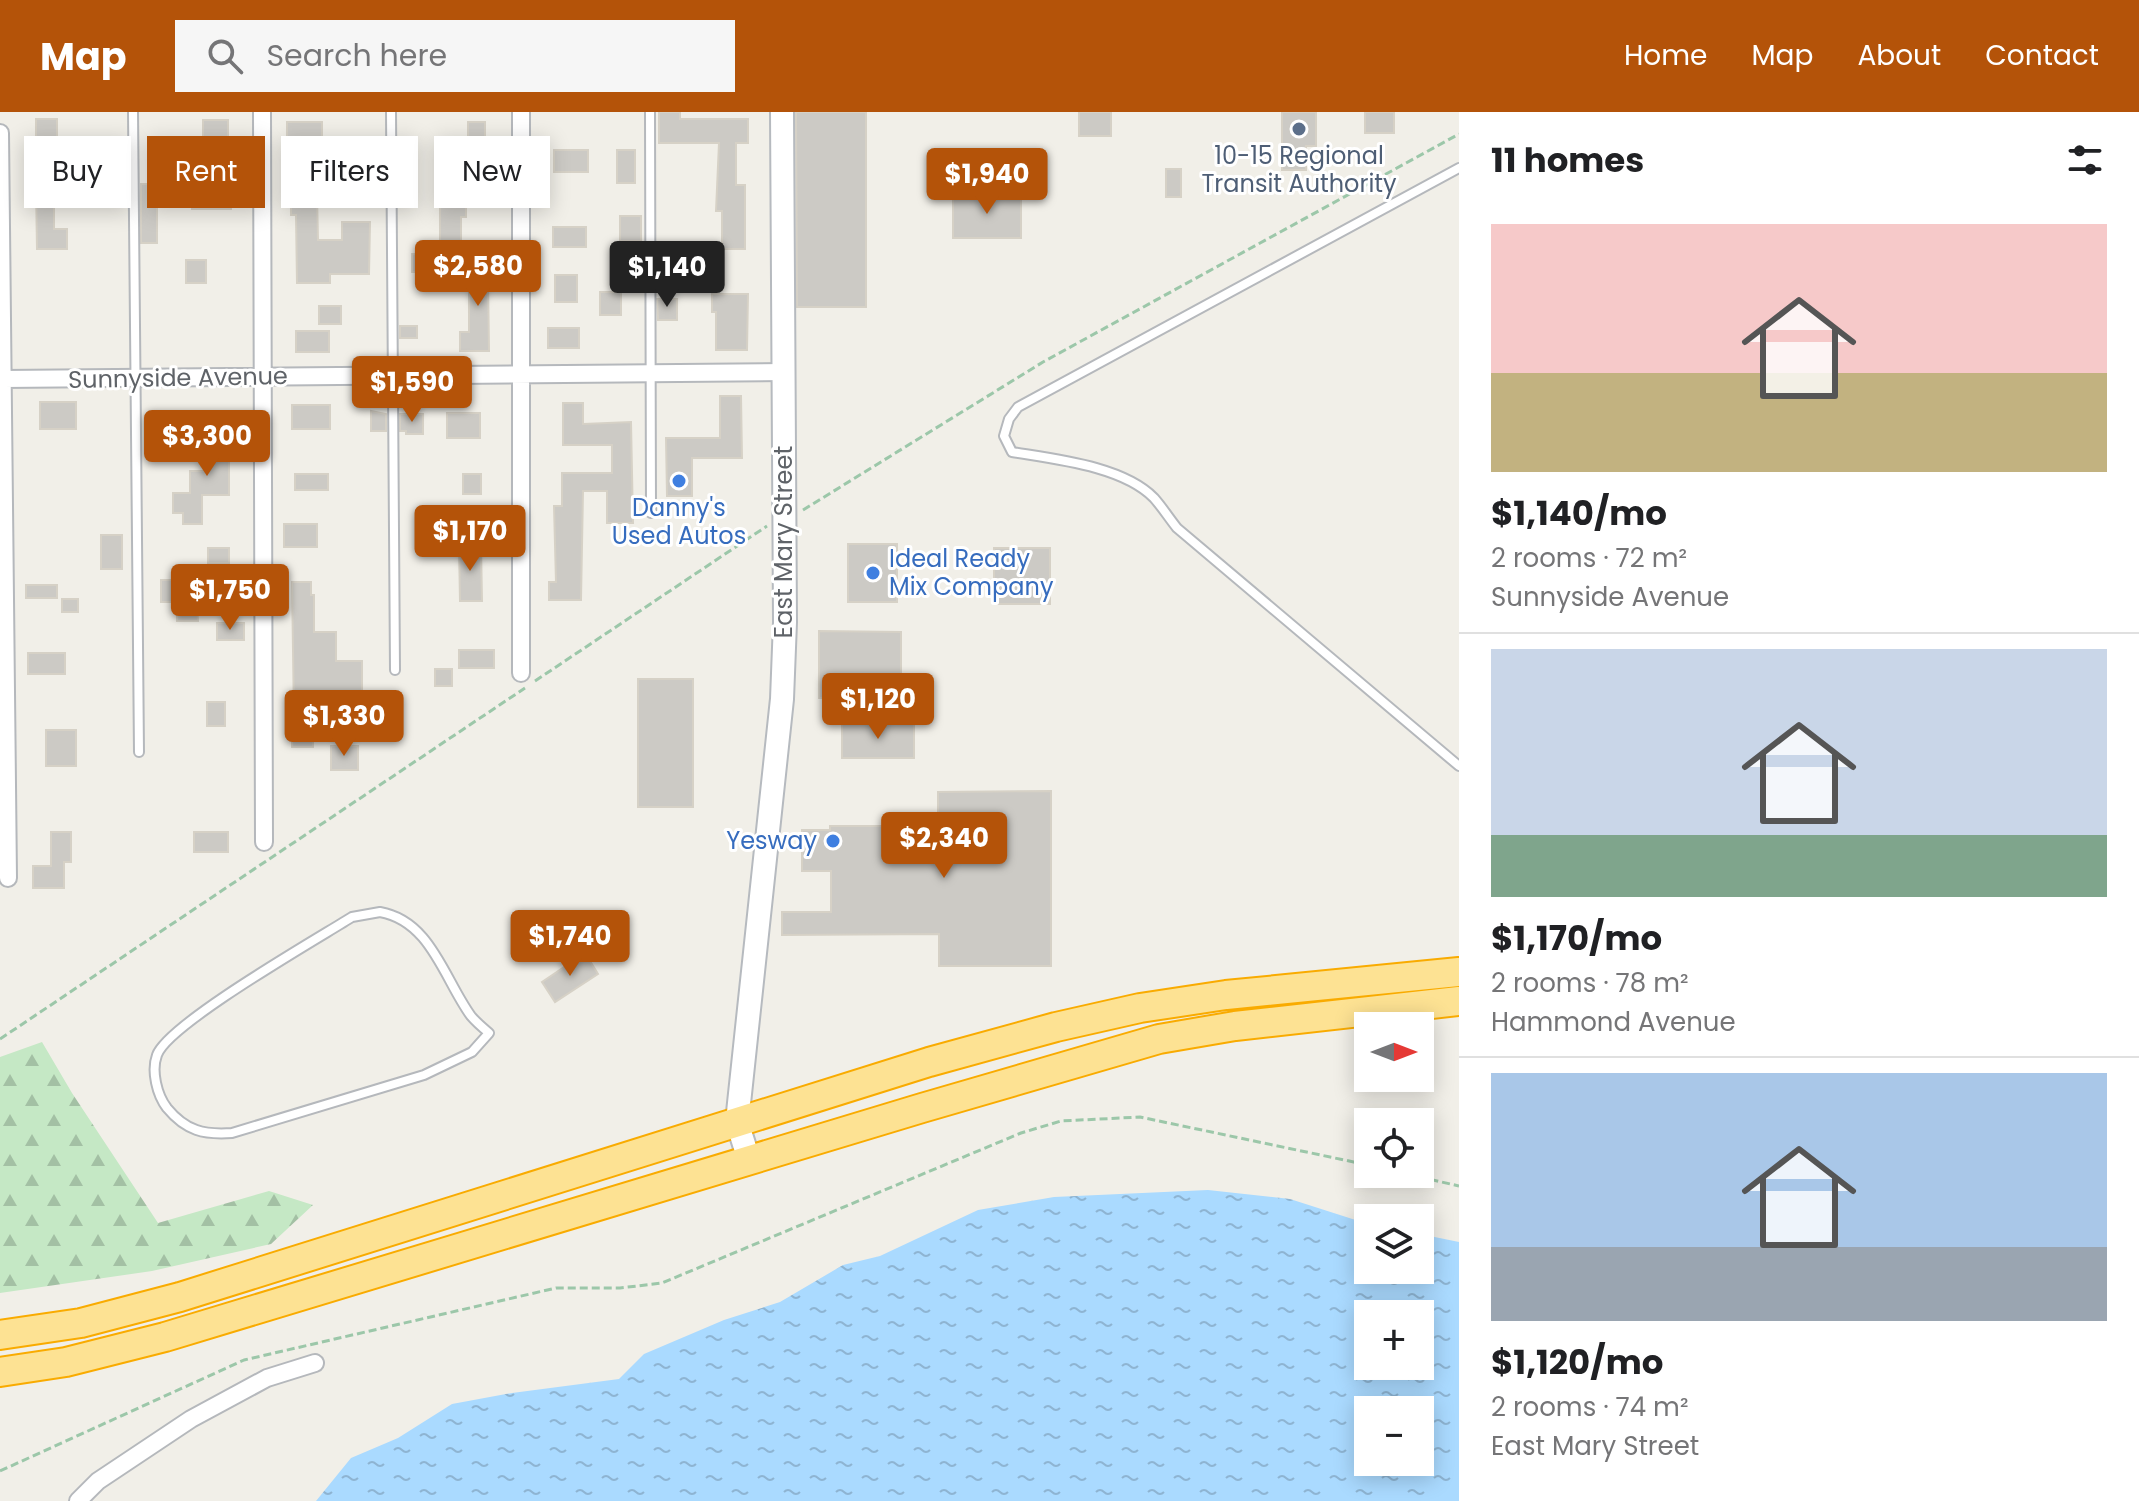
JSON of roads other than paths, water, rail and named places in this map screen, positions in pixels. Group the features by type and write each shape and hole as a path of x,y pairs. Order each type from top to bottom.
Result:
{"highway":[{"path":"0,1335 81,1323 180,1297 929,1062 1056,1027 1140,1008 1226,995 1459,972"},
{"path":"0,1372 66,1362 165,1337 1159,1039 1235,1026 1459,1001"}],"main road":[{"name":"East Mary Street","path":"749,1160 737,1122 782,699 785,372 782,112"}],"street":[{"path":"262,112 264,842"},
{"path":"521,112 521,673"},
{"path":"0,133 8,878"},
{"name":"Sunnyside Avenue","path":"3,379 785,372"},
{"path":"78,1501 98,1481 191,1419 267,1378 315,1363"}],"lane":[{"path":"133,112 139,752"},
{"path":"391,112 395,670"},
{"path":"650,112 651,513"},
{"path":"1459,168 1018,407 1009,419 1004,436 1012,452 1062,459 1125,479 1153,497 1177,528 1459,766"},
{"path":"380,912 396,915 413,927 438,959 472,1017 489,1033 472,1052 424,1075 307,1112 232,1133 208,1135 197,1132 167,1107 157,1090 155,1069 157,1055 166,1041 191,1020 352,917 380,912"}],"water":[{"path":"1208,1190 1290,1199 1354,1220 1354,1284 1434,1284 1434,1237 1459,1242 1459,1501 316,1501 351,1458 398,1438 452,1404 619,1379 644,1354 724,1320 780,1302 843,1265 880,1256 978,1210 1054,1197"}],"place":[{"name":"10-15 Regional Transit Authority","path":"1299,129"},
{"name":"Danny's Used Autos","path":"679,481"},
{"name":"Ideal Ready Mix Company","path":"873,573"},
{"name":"Yesway","path":"833,841"}]}
